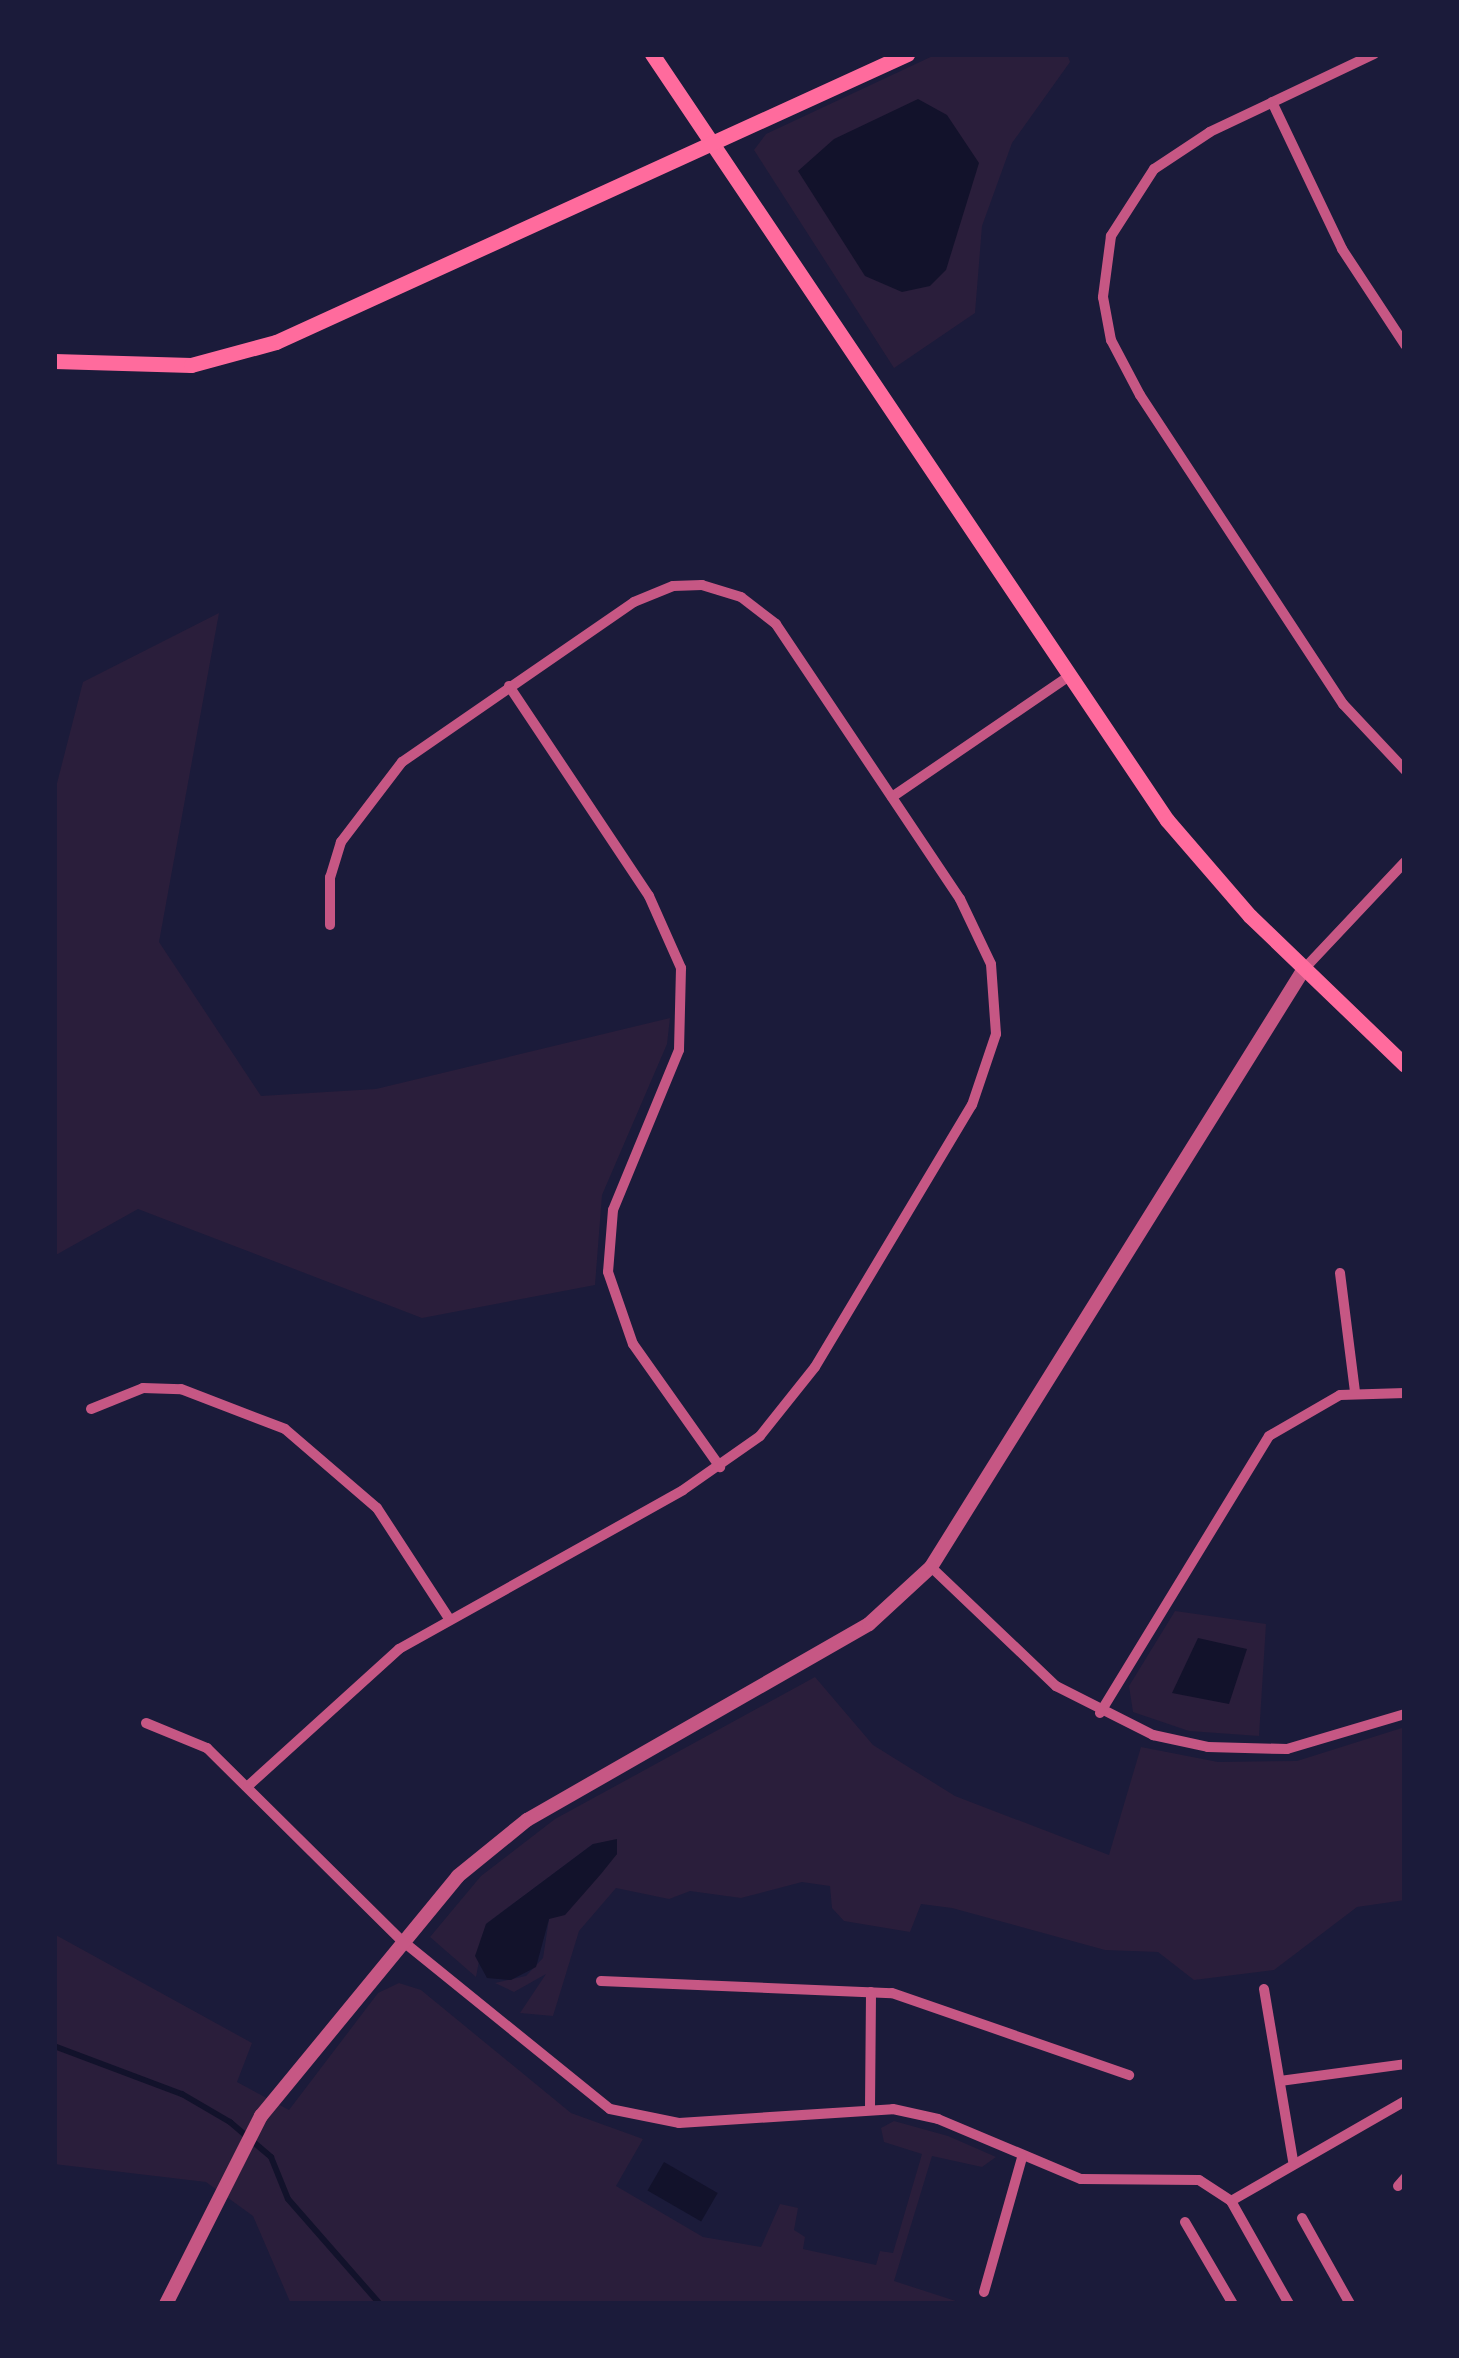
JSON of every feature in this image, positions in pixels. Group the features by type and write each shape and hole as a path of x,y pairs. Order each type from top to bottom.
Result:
{"main road":[{"path":"652,54 1068,677 1181,838 1304,969 1405,1065"},
{"path":"54,361 148,368 241,353 711,147 907,54"}],"street":[{"path":"1374,54 1190,142 1139,184 1106,255 1106,319 1140,395 1343,704 1405,770"},
{"path":"1272,102 1342,249 1405,345"},
{"path":"248,1786 348,1689 448,1617 720,1468 774,1421 815,1367 972,1105 993,1051 998,999 986,949 892,796 776,624 714,587 689,584 648,595 419,748 360,809 334,858 331,926"},
{"path":"892,796 1068,677"},
{"path":"508,686 649,896 681,968 679,1050 613,1210 608,1272 633,1344 720,1468"},
{"path":"166,2304 235,2158 261,2116 400,1939 527,1820 834,1646 931,1567 1304,969 1405,862"},
{"path":"1340,1274 1355,1392"},
{"path":"91,1409 143,1388 181,1389 285,1430 377,1508 448,1617"},
{"path":"1100,1713 1262,1444 1299,1413 1355,1392 1405,1393"},
{"path":"931,1567 1043,1676 1100,1713 1171,1740 1248,1749 1336,1740 1405,1714"},
{"path":"146,1723 192,1738 248,1786 400,1939 572,2084 628,2117 703,2122 870,2108 938,2119 1082,2180 1184,2177 1231,2200 1287,2303"},
{"path":"601,1981 913,1996 1129,2075"},
{"path":"1264,1989 1293,2161"},
{"path":"870,2108 872,1992"},
{"path":"1280,2081 1405,2064"},
{"path":"1231,2200 1405,2101"},
{"path":"984,2292 1022,2158"},
{"path":"1302,2218 1350,2304"},
{"path":"1185,2222 1233,2304"}],"shaded area":[{"path":"937,54 1067,54 1070,62 1012,143 982,226 975,313 894,368 754,150 766,134"},
{"path":"918,99 947,115 979,163 946,270 930,286 902,292 865,276 798,171 834,139"},
{"path":"219,613 159,942 261,1096 376,1089 670,1018 667,1044 602,1195 595,1285 422,1318 138,1209 54,1256 54,795 83,682"},
{"path":"1175,1611 1266,1624 1259,1736 1189,1731 1133,1712 1129,1686"},
{"path":"1198,1638 1247,1649 1229,1704 1172,1693"},
{"path":"815,1677 873,1745 955,1796 1109,1855 1141,1747 1218,1762 1297,1761 1405,1727 1405,1900 1357,1907 1274,1970 1194,1980 1158,1952 1105,1950 952,1908 921,1904 910,1932 844,1921 832,1908 830,1886 802,1882 741,1898 690,1891 669,1899 616,1888 579,1931 553,2016 520,2013 546,1974 514,1992 495,1983 526,1976 543,1958 549,1919 617,1854 593,1844 486,1924 476,1977 430,1937 481,1876 555,1819"},
{"path":"617,1839 617,1854 601,1874 565,1915 549,1919 536,1967 511,1980 487,1978 475,1956 486,1924 593,1844"},
{"path":"54,1934 252,2043 237,2082 289,2110 378,1993 399,1983 421,1990 571,2113 643,2139 616,2186 703,2237 761,2247 780,2204 798,2208 794,2230 805,2237 803,2249 876,2265 880,2251 893,2253 922,2154 884,2142 881,2128 894,2121 948,2136 996,2157 982,2167 932,2156 894,2281 965,2304 291,2304 253,2216 206,2182 54,2164"},
{"path":"664,2162 718,2193 701,2222 648,2191"}],"waterway":[{"path":"54,2046 182,2094 230,2122 271,2157 288,2199 380,2304"}]}
